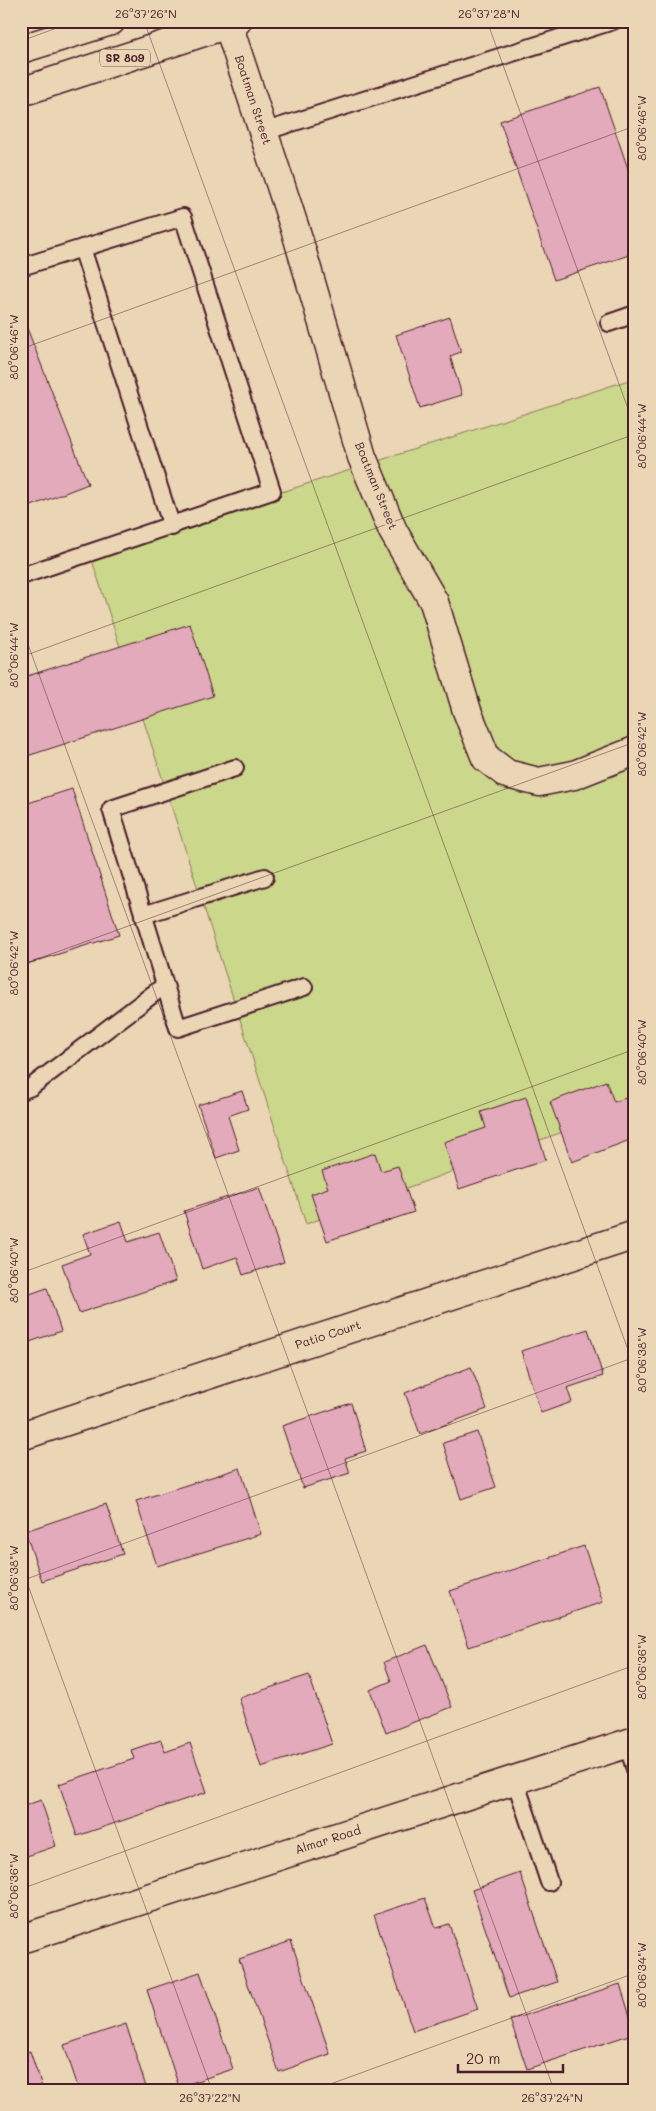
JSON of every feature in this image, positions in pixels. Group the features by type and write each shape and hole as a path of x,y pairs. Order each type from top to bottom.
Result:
{"street":[{"path":"21,49 111,21"},
{"name":"Boatman Street","path":"232,22 362,457 393,531 434,602 466,711 486,758 507,774 539,782 574,775 635,751"},
{"name":"SR 809","path":"21,92 232,22"},
{"name":"Patio Court","path":"21,1436 635,1235"},
{"name":"Almar Road","path":"21,1939 515,1780 632,1751"}],"lane":[{"path":"264,132 613,21"},
{"path":"21,267 183,217 272,491 172,527 21,576"},
{"path":"82,248 172,527"},
{"path":"608,323 635,314"},
{"path":"235,768 111,808 178,1028 304,987"},
{"path":"143,915 264,877"},
{"path":"21,1091 31,1087 165,985"},
{"path":"515,1780 549,1882"}],"green space":[{"path":"635,378 635,1106 306,1224 90,554"}],"building":[{"path":"600,87 635,189 635,253 554,280 500,121"},
{"path":"450,317 461,352 450,356 462,395 420,408 396,335"},
{"path":"23,318 88,484 21,510 21,319"},
{"path":"190,624 213,696 21,758 21,678"},
{"path":"72,789 119,935 21,966 21,801 22,805"},
{"path":"606,1081 614,1102 635,1095 635,1138 572,1162 550,1102"},
{"path":"242,1091 248,1109 228,1116 239,1150 216,1158 198,1105"},
{"path":"526,1097 546,1160 459,1189 444,1142 486,1128 481,1112"},
{"path":"375,1153 381,1171 398,1166 414,1212 327,1241 311,1194 328,1188 322,1171"},
{"path":"259,1187 284,1262 243,1275 237,1257 202,1269 184,1211"},
{"path":"121,1221 128,1242 159,1232 176,1281 79,1313 62,1264 90,1254 83,1234"},
{"path":"47,1288 61,1331 21,1345 21,1297"},
{"path":"588,1329 603,1376 567,1388 572,1402 541,1413 521,1351"},
{"path":"635,1333 635,1350 630,1335"},
{"path":"471,1367 487,1409 420,1434 405,1393"},
{"path":"351,1403 366,1451 345,1458 350,1473 303,1488 282,1426"},
{"path":"477,1432 496,1487 461,1499 443,1443"},
{"path":"240,1468 261,1534 157,1566 136,1501"},
{"path":"106,1504 123,1554 42,1581 25,1531"},
{"path":"584,1546 603,1602 469,1647 450,1591"},
{"path":"427,1645 452,1707 386,1733 370,1690 391,1681 384,1662"},
{"path":"309,1675 332,1744 261,1767 239,1698"},
{"path":"161,1740 165,1752 190,1743 207,1792 77,1836 59,1784 134,1759 131,1750"},
{"path":"41,1800 56,1846 21,1858 21,1807"},
{"path":"520,1873 557,1982 509,1998 472,1890"},
{"path":"425,1898 436,1928 449,1924 478,2009 413,2031 374,1915"},
{"path":"291,1941 330,2054 279,2072 239,1959"},
{"path":"200,1972 233,2069 179,2087 147,1990"},
{"path":"620,1984 635,2033 527,2069 510,2020"},
{"path":"126,2024 147,2090 79,2090 64,2045"},
{"path":"30,2051 43,2090 21,2090 21,2054"}]}
